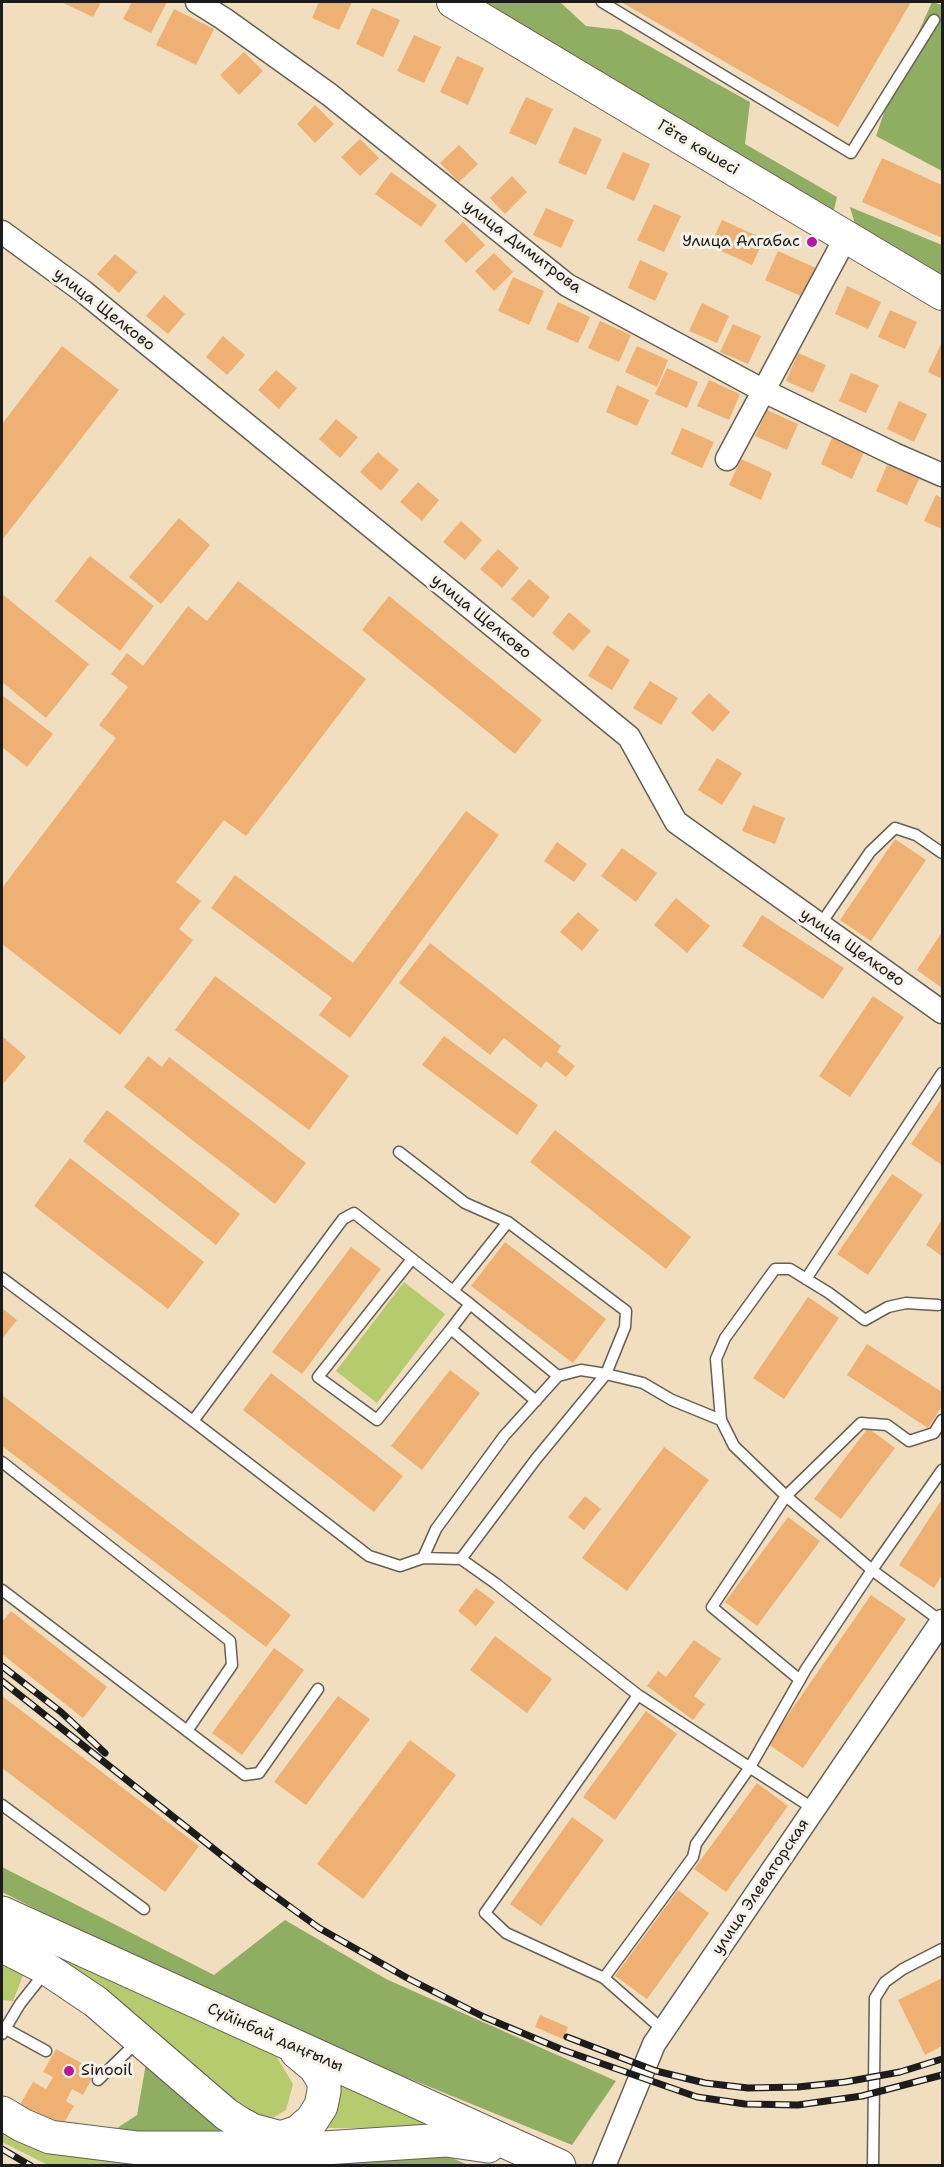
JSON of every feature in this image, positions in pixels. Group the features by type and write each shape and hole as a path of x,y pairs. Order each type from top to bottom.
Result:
{"main road":[{"name":"Гёте көшесі","path":"453,2 942,294"},
{"name":"Сүйінбай даңғылы","path":"2,1915 554,2163"},
{"path":"2,1946 47,1968 96,2002 226,2114 253,2130 281,2139 324,2148"},
{"path":"243,2148 281,2139 298,2132 312,2120 321,2106 324,2081 315,2067 280,2041"},
{"name":"Сүйінбай даңғылы","path":"2,2113 50,2137 138,2148 324,2148 446,2140 486,2145 554,2163"}],"street":[{"name":"улица Димитрова","path":"197,2 330,95 567,285 764,391 942,475"},
{"name":"улица Щелково","path":"2,232 84,292 629,737 676,822 942,1012"},
{"path":"727,459 846,237"},
{"name":"улица Элеваторская","path":"604,2166 654,2044 942,1622"}],"lane":[{"path":"602,2 851,153 934,20"},
{"path":"820,925 870,852 895,828 916,835 942,853"},
{"path":"806,1279 942,1073"},
{"path":"399,1152 465,1203 508,1222 626,1311 625,1327 606,1374 536,1459 461,1559"},
{"path":"193,1421 343,1219 354,1213 558,1376"},
{"path":"453,1291 508,1222"},
{"path":"412,1259 318,1377 376,1420 470,1304"},
{"path":"938,1305 906,1303 888,1307 865,1320 830,1293 790,1269 775,1269 725,1338 716,1359 721,1420 734,1446 786,1496 872,1570 942,1622"},
{"path":"2,1278 369,1556 399,1566 423,1558 461,1559 638,1695 814,1809"},
{"path":"451,1329 536,1401"},
{"path":"423,1558 436,1529 504,1436 558,1376 581,1370 643,1383 672,1401 721,1420"},
{"path":"800,1680 712,1607 786,1496 861,1423 887,1425 909,1441 934,1433 942,1420"},
{"path":"2,1462 230,1641 232,1665 187,1731"},
{"path":"604,1978 693,1857 696,1844 750,1767 800,1680 872,1570 942,1470"},
{"path":"2,1590 245,1774 259,1773 318,1689"},
{"path":"638,1695 485,1913 506,1933 604,1978 663,2030"},
{"path":"2,1805 144,1909"},
{"path":"873,2166 874,1998 885,1982 903,1969 942,1949"},
{"path":"46,2051 4,2031 20,2004 47,1968"},
{"path":"98,2080 140,2038"}],"green space":[{"path":"483,2 560,2 586,26 620,30 750,102 745,144 837,197 832,218 721,143"},
{"path":"932,2 942,5 942,171 876,136 889,98"},
{"path":"850,207 942,245 942,284 859,238"},
{"path":"404,1282 445,1314 377,1403 336,1371"},
{"path":"2,1867 214,1975 285,1920 386,1979 616,2081 572,2145 255,2019 2,1892"},
{"path":"27,1939 275,2054 293,2084 286,2110 266,2122 231,2110"},
{"path":"2,1963 24,1973 13,2001 2,2000"},
{"path":"148,2052 249,2141 105,2136 137,2115"},
{"path":"326,2068 458,2128 323,2128"},
{"path":"2,2124 81,2156 144,2165 48,2165 2,2142"},
{"path":"443,2154 468,2165 253,2166"}],"building":[{"path":"61,2 101,2 93,17"},
{"path":"132,2 167,2 151,33 123,19"},
{"path":"319,2 352,2 339,30 312,18"},
{"path":"621,2 911,2 838,127"},
{"path":"372,8 400,20 383,57 356,44"},
{"path":"174,9 214,29 196,65 156,45"},
{"path":"414,35 441,47 424,83 397,71"},
{"path":"244,52 263,71 239,95 220,75"},
{"path":"457,56 484,68 468,105 440,92"},
{"path":"526,97 553,109 536,145 509,133"},
{"path":"315,105 334,124 315,143 297,124"},
{"path":"574,127 602,139 586,175 558,163"},
{"path":"360,139 379,158 360,176 341,157"},
{"path":"459,145 478,164 459,182 440,163"},
{"path":"623,152 650,164 634,201 606,188"},
{"path":"882,158 942,185 942,238 862,202"},
{"path":"391,172 437,205 421,227 375,194"},
{"path":"512,176 527,192 505,214 490,198"},
{"path":"654,204 681,216 664,252 637,240"},
{"path":"546,208 574,220 561,248 533,235"},
{"path":"722,220 764,239 752,265 710,246"},
{"path":"463,222 485,245 466,263 444,241"},
{"path":"778,251 818,269 805,298 765,280"},
{"path":"494,253 513,272 494,291 475,271"},
{"path":"115,254 137,272 119,293 97,274"},
{"path":"640,260 668,273 655,301 628,288"},
{"path":"513,277 544,291 529,325 498,311"},
{"path":"847,286 881,302 868,329 835,314"},
{"path":"164,295 185,314 168,334 146,316"},
{"path":"558,302 590,317 578,343 546,329"},
{"path":"702,303 729,316 717,343 689,331"},
{"path":"890,310 917,322 905,349 878,337"},
{"path":"600,321 631,335 619,362 588,348"},
{"path":"733,324 761,336 748,364 720,352"},
{"path":"223,336 245,355 227,375 206,357"},
{"path":"942,344 942,379 928,372"},
{"path":"62,346 119,390 2,540 2,424"},
{"path":"637,346 668,360 657,387 625,372"},
{"path":"798,353 826,365 813,393 786,381"},
{"path":"667,368 698,382 687,408 655,394"},
{"path":"276,370 297,388 279,409 258,390"},
{"path":"851,373 879,385 866,413 839,401"},
{"path":"709,380 740,394 729,420 697,406"},
{"path":"617,385 649,400 637,426 606,412"},
{"path":"899,401 927,414 914,442 887,429"},
{"path":"767,410 798,424 787,450 755,436"},
{"path":"336,419 358,437 340,458 319,439"},
{"path":"682,428 714,442 702,468 671,454"},
{"path":"832,438 864,452 852,479 821,464"},
{"path":"378,452 399,470 381,491 360,472"},
{"path":"741,459 772,473 761,500 729,485"},
{"path":"887,465 919,479 907,505 876,491"},
{"path":"418,482 439,500 422,521 400,502"},
{"path":"936,495 942,498 942,529 924,521"},
{"path":"179,518 210,545 161,604 129,577"},
{"path":"461,521 482,540 465,560 443,542"},
{"path":"498,549 519,568 502,588 480,569"},
{"path":"90,556 154,606 120,651 55,601"},
{"path":"529,579 550,597 533,618 511,599"},
{"path":"238,581 366,679 246,836 224,820 176,882 201,901 179,929 193,940 120,1035 2,944 2,888 116,738 99,725 128,687 111,674 127,653 143,666 188,606 207,621"},
{"path":"2,594 89,664 46,718 2,682"},
{"path":"389,596 542,720 515,754 362,630"},
{"path":"569,612 591,631 573,651 552,633"},
{"path":"607,645 630,660 612,690 588,676"},
{"path":"650,681 678,698 661,725 633,708"},
{"path":"709,693 730,712 713,732 691,713"},
{"path":"2,695 53,734 27,767 2,747"},
{"path":"717,758 742,773 722,805 698,790"},
{"path":"753,805 785,818 775,844 742,831"},
{"path":"466,811 499,835 350,1038 319,1015 332,998 211,908 235,875 353,963"},
{"path":"895,839 926,860 871,941 840,920"},
{"path":"557,842 587,864 574,882 544,861"},
{"path":"622,848 657,873 636,902 601,876"},
{"path":"676,898 710,926 687,953 654,925"},
{"path":"578,912 599,930 582,951 560,932"},
{"path":"762,915 844,968 823,999 742,946"},
{"path":"942,932 942,988 917,970"},
{"path":"430,943 561,1046 557,1052 575,1066 566,1077 546,1061 541,1068 504,1038 490,1055 399,983"},
{"path":"215,976 349,1076 309,1130 175,1030"},
{"path":"873,996 904,1017 850,1097 819,1076"},
{"path":"2,1036 26,1057 2,1085"},
{"path":"444,1036 538,1105 517,1135 422,1065"},
{"path":"148,1056 162,1067 169,1057 306,1163 275,1204 124,1087"},
{"path":"942,1098 942,1165 911,1144"},
{"path":"107,1110 240,1214 216,1245 83,1141"},
{"path":"555,1130 691,1237 666,1269 530,1162"},
{"path":"70,1158 204,1262 168,1309 34,1206"},
{"path":"892,1174 923,1195 868,1275 837,1254"},
{"path":"942,1219 942,1256 926,1245"},
{"path":"505,1242 606,1319 573,1363 471,1286"},
{"path":"351,1247 381,1269 302,1374 272,1352"},
{"path":"808,1297 839,1318 784,1399 753,1378"},
{"path":"2,1308 17,1320 2,1339"},
{"path":"867,1344 942,1392 942,1406 928,1428 847,1375"},
{"path":"450,1370 480,1393 422,1470 391,1446"},
{"path":"271,1373 403,1476 374,1512 243,1410"},
{"path":"2,1395 291,1615 266,1647 2,1446"},
{"path":"868,1428 895,1448 841,1519 814,1499"},
{"path":"664,1447 709,1480 627,1591 582,1558"},
{"path":"585,1496 601,1509 584,1530 568,1517"},
{"path":"942,1499 942,1575 934,1588 899,1565"},
{"path":"788,1517 820,1541 757,1626 725,1602"},
{"path":"476,1588 495,1602 476,1626 458,1611"},
{"path":"871,1595 906,1619 803,1768 768,1744"},
{"path":"11,1611 107,1687 83,1718 2,1654 2,1622"},
{"path":"495,1636 552,1679 527,1713 470,1670"},
{"path":"694,1640 721,1659 694,1696 705,1704 693,1720 647,1686 658,1671 666,1677"},
{"path":"274,1648 304,1670 242,1755 212,1733"},
{"path":"2,1696 199,1846 165,1892 2,1768"},
{"path":"338,1696 370,1719 306,1805 274,1782"},
{"path":"646,1711 677,1734 615,1820 583,1797"},
{"path":"410,1740 456,1775 363,1899 317,1864"},
{"path":"757,1783 788,1806 726,1892 694,1869"},
{"path":"572,1817 604,1840 541,1926 510,1904"},
{"path":"678,1890 709,1913 647,1999 615,1976"},
{"path":"942,1978 942,2046 925,2055 898,2000"},
{"path":"540,2015 568,2027 563,2039 535,2027"},
{"path":"56,2049 96,2071 83,2095 72,2089 66,2101 74,2106 59,2131 18,2108 33,2082 46,2089 53,2077 43,2072"}],"railway":[{"path":"2,1666 61,1712 105,1753"},
{"path":"2,1681 253,1880 319,1928 409,1979 484,2017 563,2050 697,2097 745,2104 798,2105 862,2096 942,2075"},
{"path":"567,2037 656,2071 705,2083 748,2088 798,2087 845,2082 900,2072 942,2059"},
{"path":"2,2149 31,2166"}],"place":[{"name":"Улица Алгабас","path":"812,242"},
{"name":"Sinooil","path":"69,2071"}]}
